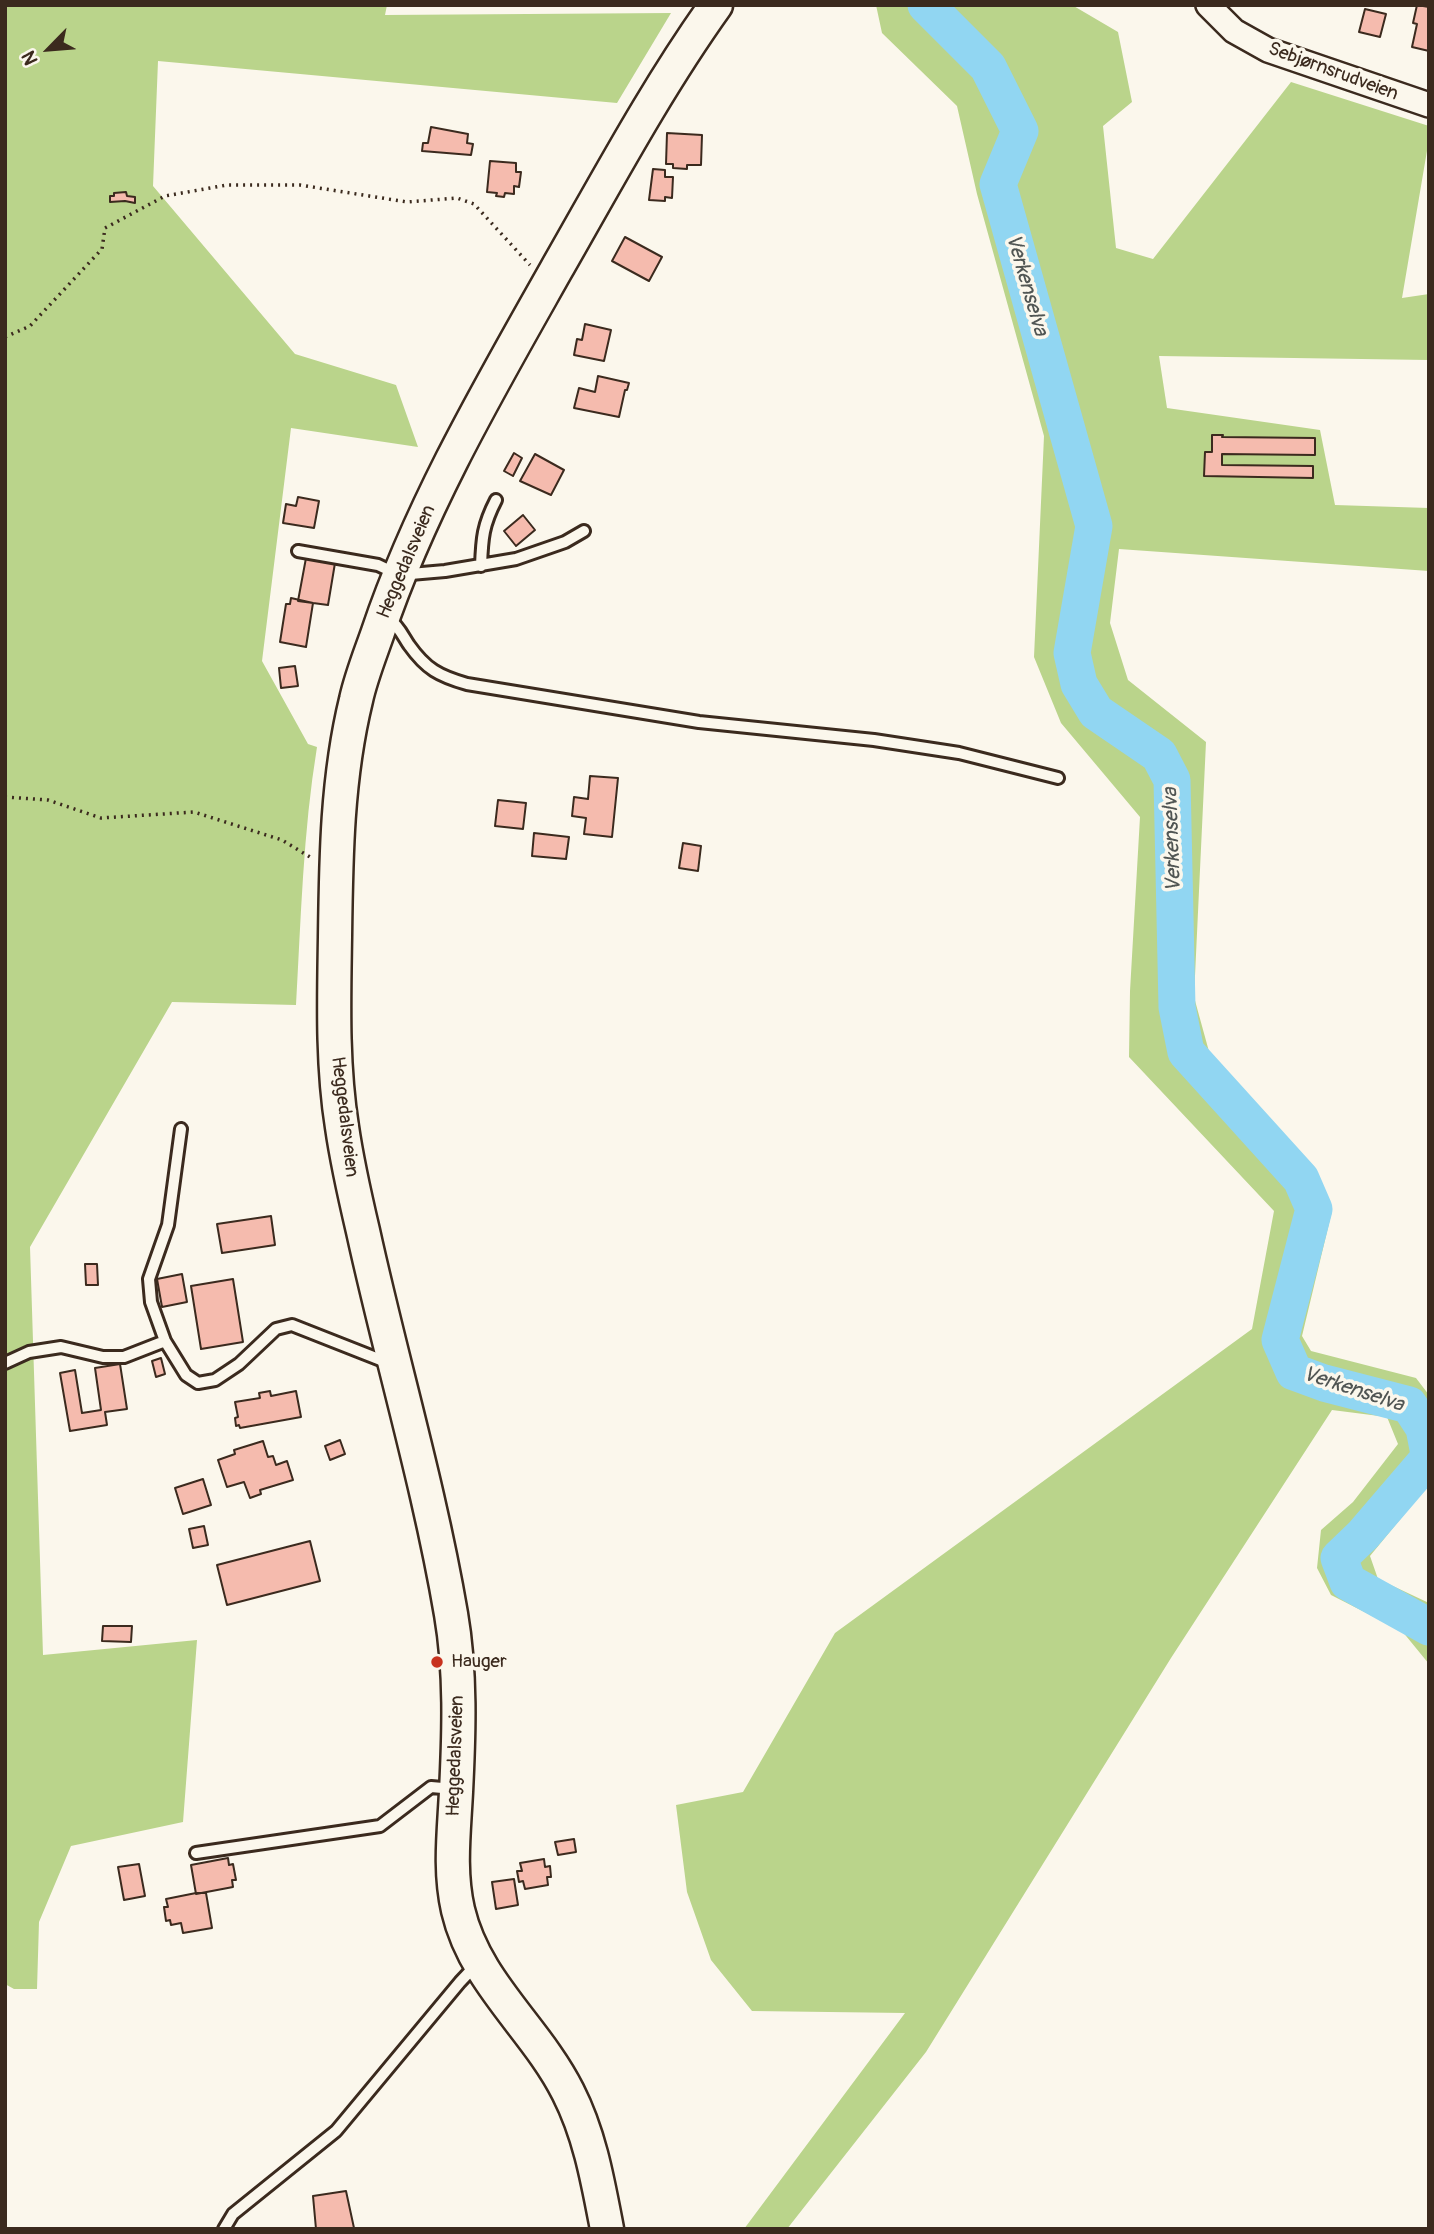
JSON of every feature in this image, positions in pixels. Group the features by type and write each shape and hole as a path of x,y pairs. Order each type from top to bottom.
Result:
{"main road":[{"name":"Heggedalsveien","path":"607,2229 586,2134 568,2090 478,1963 463,1927 454,1885 457,1669 452,1619 435,1531 393,1365 342,1128 336,1076 334,978 339,797 356,696 383,616 399,575 461,442 646,113 716,5"}],"street":[{"name":"Sebjørnsrudveien","path":"1208,5 1234,30 1268,50 1429,105"}],"lane":[{"path":"481,566 486,520 496,500"},
{"path":"298,551 378,565 399,575 481,566 516,559 544,551 584,531"},
{"path":"383,616 392,620 418,657 440,676 467,684 699,722 874,740 947,751 1058,778"},
{"path":"181,1129 167,1225 149,1279 151,1302 165,1341 186,1375 198,1384 215,1380 239,1364 276,1329 292,1325 393,1365"},
{"path":"5,1363 29,1352 61,1347 103,1357 124,1357 165,1341"},
{"path":"196,1853 380,1826 431,1787 456,1789"},
{"path":"224,2229 233,2214 336,2131 478,1963"}],"path":[{"path":"5,337 30,326 103,249 105,228 164,196 228,185 300,185 407,202 457,198 474,204 532,267 552,277"},
{"path":"5,797 48,800 101,818 194,812 282,840 310,857 311,843"}],"green space":[{"path":"5,5 387,5 385,15 671,13 617,103 158,61 153,186 295,354 396,385 418,447 291,428 262,661 308,744 317,747 306,843 296,1005 172,1002 30,1247 43,1655 197,1640 183,1822 71,1846 39,1922 37,1989 14,1989 5,1984"},
{"path":"876,5 1072,5 1118,32 1132,102 1103,126 1116,248 1153,259 1291,82 1429,126 1402,298 1429,294 1429,360 1159,356 1167,408 1320,430 1335,505 1429,508 1429,571 1119,549 1110,623 1128,680 1206,742 1194,997 1213,1066 1316,1175 1332,1211 1302,1336 1311,1351 1416,1378 1429,1395 1429,1484 1370,1556 1378,1579 1429,1603 1429,1664 1402,1631 1331,1595 1317,1568 1321,1530 1353,1502 1398,1444 1387,1417 1332,1410 1171,1658 926,2052 787,2229 744,2229 905,2013 752,2011 711,1960 687,1892 676,1805 743,1792 835,1633 1252,1329 1274,1211 1129,1057 1140,817 1061,723 1034,657 1044,436 977,194 957,106 882,33"}],"building":[{"path":"1417,5 1429,7 1429,51 1412,47 1417,24 1413,23"},
{"path":"1365,9 1386,14 1380,37 1359,32"},
{"path":"431,127 468,134 467,143 473,144 471,155 422,151 423,143 428,143"},
{"path":"667,133 702,135 701,165 687,165 687,169 673,168 673,164 666,164"},
{"path":"490,161 516,163 516,172 521,172 519,187 514,186 514,194 505,193 504,197 487,192"},
{"path":"653,169 665,170 665,177 673,177 672,198 665,197 665,201 649,200"},
{"path":"126,192 127,196 135,197 135,203 110,202 110,196 114,196 114,193"},
{"path":"625,237 662,257 649,281 612,261"},
{"path":"585,324 611,330 604,361 574,355 577,339 582,340"},
{"path":"598,376 629,383 619,417 574,408 579,388 595,392"},
{"path":"1212,435 1315,438 1315,455 1222,454 1222,465 1313,466 1313,478 1204,476 1205,452 1212,452"},
{"path":"514,453 522,458 513,476 504,471"},
{"path":"535,454 564,470 551,495 520,481"},
{"path":"298,497 319,501 314,528 283,523 286,504 296,506"},
{"path":"523,515 535,530 516,546 504,531"},
{"path":"306,558 335,563 328,605 298,601"},
{"path":"291,598 313,603 306,647 280,642 286,604 290,604"},
{"path":"295,666 298,686 281,688 279,668"},
{"path":"590,776 618,778 612,837 584,834 586,818 572,816 574,797 588,799"},
{"path":"498,800 526,803 523,829 495,826"},
{"path":"534,833 569,837 566,859 532,856"},
{"path":"683,843 701,846 698,871 679,868"},
{"path":"271,1216 275,1245 222,1253 217,1224"},
{"path":"85,1264 97,1264 98,1285 86,1285"},
{"path":"182,1274 187,1302 162,1307 157,1279"},
{"path":"233,1279 243,1342 201,1349 191,1286"},
{"path":"161,1358 165,1374 156,1377 152,1361"},
{"path":"120,1364 127,1409 105,1412 107,1425 70,1431 60,1373 75,1370 82,1413 101,1410 95,1368"},
{"path":"270,1391 271,1396 296,1391 301,1417 240,1428 239,1425 236,1426 235,1418 238,1417 235,1402 260,1398 259,1393"},
{"path":"340,1440 345,1454 330,1460 325,1446"},
{"path":"263,1441 268,1457 273,1456 276,1465 287,1461 293,1480 260,1490 261,1494 250,1498 244,1482 227,1487 218,1460 235,1454 234,1450"},
{"path":"203,1479 211,1505 183,1514 175,1488"},
{"path":"204,1526 208,1545 193,1548 189,1529"},
{"path":"310,1541 320,1581 227,1605 217,1565"},
{"path":"103,1626 132,1626 131,1642 102,1641"},
{"path":"574,1839 576,1852 558,1855 555,1842"},
{"path":"228,1858 229,1865 233,1864 236,1880 232,1880 233,1887 196,1894 191,1865"},
{"path":"544,1859 545,1867 550,1866 551,1877 547,1877 548,1885 525,1889 523,1881 519,1882 517,1871 522,1871 520,1863"},
{"path":"139,1864 145,1896 124,1900 118,1867"},
{"path":"514,1879 518,1905 496,1909 492,1882"},
{"path":"206,1893 212,1928 183,1933 181,1923 171,1925 170,1920 166,1921 166,1899"},
{"path":"346,2191 354,2228 316,2229 313,2196"}],"waterway":[{"name":"Verkenselva","path":"926,5 988,67 1020,131 998,184 1094,526 1072,653 1079,684 1096,712 1159,755 1172,780 1177,1007 1186,1052 1301,1179 1314,1209 1280,1340 1294,1372 1324,1383 1409,1405 1424,1428 1429,1454"},
{"name":"Verkenselva","path":"1429,1458 1363,1535 1339,1558 1348,1582 1429,1627"}],"place":[{"name":"Hauger","path":"437,1662"}]}
